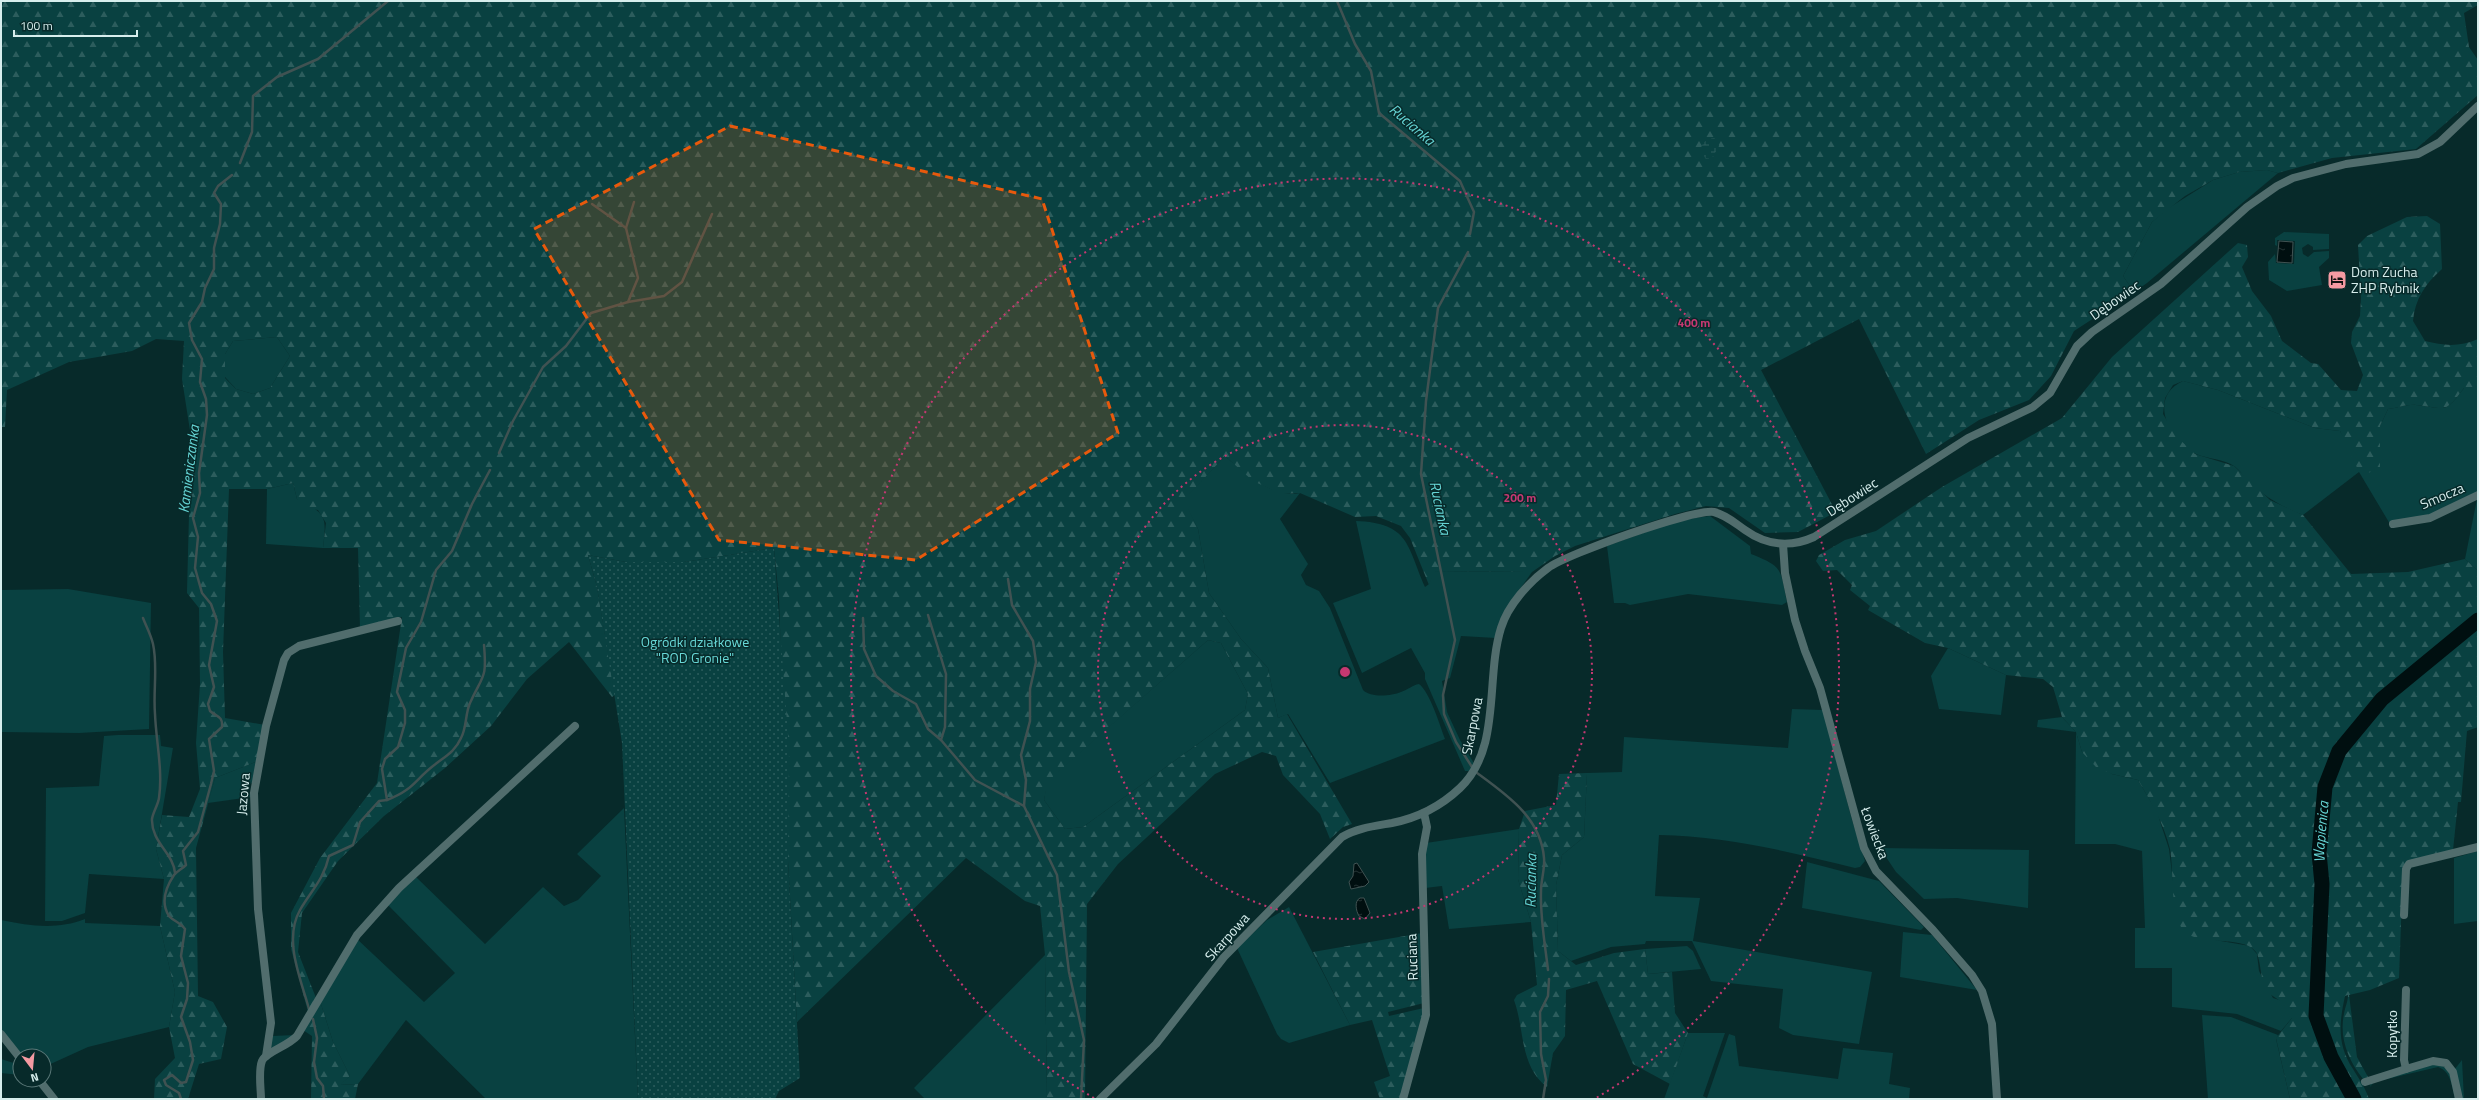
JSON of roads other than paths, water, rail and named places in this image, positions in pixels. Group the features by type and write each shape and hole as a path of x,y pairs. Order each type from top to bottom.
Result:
{"street":[{"name":"Dębowiec","path":"1783,544 1801,542 1814,537 1968,438 2034,407 2053,389 2078,346 2092,332 2161,284 2247,207 2277,186 2293,178 2346,164 2418,154 2440,142 2478,106"},
{"name":"Smocza","path":"2393,524 2430,518 2478,495"},
{"name":"Skarpowa","path":"1100,1099 1156,1044 1224,957 1342,837 1359,829 1395,822 1424,813 1437,806 1459,789 1477,766 1485,741 1501,626 1525,590 1548,568 1573,555 1676,518 1702,512 1722,515 1756,537 1783,544"},
{"name":"Łowiecka","path":"1783,544 1785,573 1795,620 1805,651 1820,688 1864,848 1876,871 1933,930 1972,976 1982,991 1992,1024 1997,1099"},
{"name":"Jazowa","path":"262,1099 262,1062 266,1056 271,1023 258,909 254,793 266,726 284,660 288,653 299,646 398,621"},
{"path":"266,1056 291,1043 297,1036 350,945 376,912 399,888 575,726"},
{"name":"Ruciana","path":"1403,1099 1426,1015 1422,854 1427,827 1424,813"},
{"path":"2404,915 2406,869 2409,864 2478,847"},
{"name":"Kopytko","path":"2406,990 2404,1060 2406,1069 2433,1061 2446,1062 2452,1069 2459,1099"},
{"path":"1,1034 12,1048"},
{"path":"2365,1082 2406,1069"},
{"path":"45,1088 54,1099"}],"water":[{"path":"2279,241 2293,242 2292,263 2277,262"},
{"path":"1357,863 1369,882 1365,886 1351,889 1349,882 1353,876 1354,864"},
{"path":"1360,898 1364,898 1370,913 1365,919 1359,916 1356,909 1357,901"}],"waterway":[{"name":"Kamieniczanka","path":"240,163 252,132 253,96 277,77 318,59 388,1"},
{"name":"Rucianka","path":"1337,1 1355,44 1371,71 1379,113 1460,181 1474,212 1470,234"},
{"name":"Kamieniczanka","path":"181,1099 179,1093 166,1085 164,1080 172,1075 181,1083 186,1082 193,1060 190,1042 181,1017 187,999 188,983 181,956 185,929 172,919 166,911 165,895 175,874 186,865 183,851 198,832 214,771 209,739 222,727 222,721 210,711 208,704 214,687 209,665 217,621 211,604 202,593 195,568 198,537 193,518 200,493 199,473 207,415 206,399 200,382 202,359 192,340 189,323 202,302 205,288 214,269 214,248 220,224 221,204 214,193 218,186 232,175"},
{"path":"628,302 638,278 626,228 634,202"},
{"path":"592,204 626,228"},
{"path":"499,453 513,421 543,367 566,346 591,313 628,302 664,296 682,282 712,214"},
{"name":"Rucianka","path":"1468,252 1438,308 1426,401 1421,474 1455,640 1443,695 1444,714 1456,742 1472,767"},
{"path":"309,1009 295,960 293,947 295,922 300,910 321,878 329,856 353,845 360,822 379,801 387,800 382,769 385,759 398,747 405,723 405,710 397,692 406,648 421,622 436,570 452,551 472,504 490,470"},
{"path":"1008,579 1012,605 1033,641 1036,662 1030,689 1030,721 1021,755 1026,780 1024,806 1057,875 1069,972 1084,1040 1081,1099"},
{"path":"928,615 946,674 945,727 941,740"},
{"name":"Kamieniczanka","path":"143,618 152,641 155,661 155,705 160,788 158,803 152,819 153,827 155,834 174,866 175,873"},
{"path":"863,618 864,649 876,676 893,691 916,704 928,729 941,740 975,780 1024,806"},
{"name":"Wapienica","path":"2354,1099 2331,1057 2316,1016 2322,884 2319,853 2325,787 2339,751 2382,699 2478,620"},
{"path":"387,800 408,789 427,771 449,754 459,743 463,734 468,707 483,676 485,665 484,645"},
{"name":"Rucianka","path":"1477,773 1500,790 1521,809 1536,831 1541,844 1544,858 1541,887 1541,911 1548,970"},
{"name":"Rucianka","path":"1543,1099 1546,1080 1541,1054 1540,1012 1548,996 1549,979"},
{"path":"313,1019 317,1038 314,1062 317,1078 323,1086 324,1099"}],"place":[{"name":"Dom Zucha ZHP Rybnik","path":"2337,280"}],"park label":[{"name":"Ogródki działkowe \"ROD Gronie\"","path":"695,650"}]}
